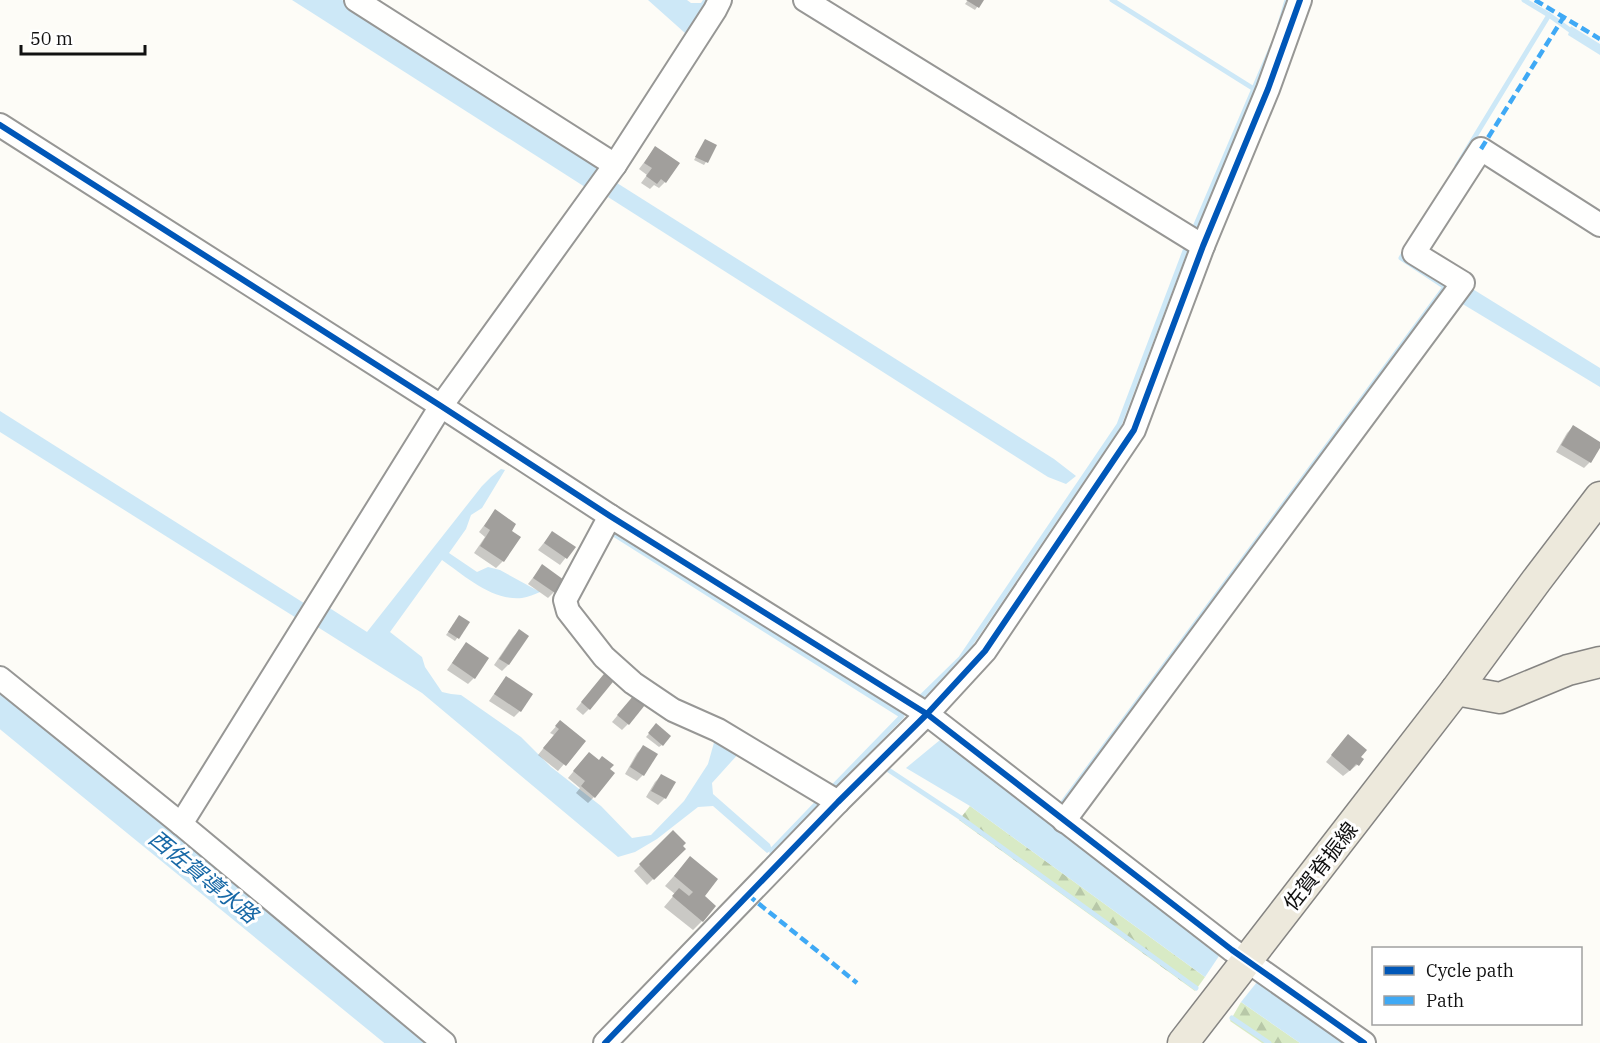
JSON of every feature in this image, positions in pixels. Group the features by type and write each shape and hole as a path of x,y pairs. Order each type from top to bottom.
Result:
{"main road":[{"name":"佐賀脊振線","path":"1183,1043 1456,690 1600,497"},
{"path":"1456,690 1500,698 1568,670 1600,662"}],"street":[{"path":"356,0 615,165"},
{"path":"181,824 441,406 615,165 720,0"},
{"path":"805,0 1193,241"},
{"path":"615,1040 838,802 927,714 986,651 1134,430 1193,241 1268,89 1300,0"},
{"path":"0,125 610,516 927,714 1247,961 1364,1043"},
{"path":"1055,815 1457,291 1414,253 1481,149 1600,225"},
{"path":"610,516 565,600 568,611 580,628 604,657 633,683 673,710 718,730 838,802"},
{"path":"0,678 181,824 444,1043"}],"green space":[{"path":"0,686 436,1043 420,1043 0,698"},
{"path":"970,806 1205,977 1195,991 959,820"},
{"path":"1241,1002 1300,1043 1262,1043 1230,1021"}],"water":[{"path":"292,0 342,0 594,161 597,170 585,187"},
{"path":"648,0 687,0 691,3 701,3 703,0 710,0 693,29 685,33"},
{"path":"1571,26 1600,44 1600,55 1568,35"},
{"path":"617,183 1054,459 1076,476 1066,484 1048,477 608,197"},
{"path":"1471,288 1600,368 1600,387 1461,303"},
{"path":"0,411 307,605 298,619 0,432"},
{"path":"501,469 505,470 482,508 471,515 466,529 449,553 477,572 488,567 500,570 540,592 522,598 500,596 479,586 442,560 390,632 422,657 425,667 442,692 461,695 521,737 551,767 601,806 632,838 651,835 684,801 708,764 715,739 740,752 712,783 713,794 770,844 772,850 767,853 713,806 698,807 657,839 635,852 618,857 422,693 316,626 328,607 367,632 482,486"},
{"path":"940,740 1221,953 1205,977 970,806 906,768"},
{"path":"1257,982 1346,1043 1300,1043 1241,1002"}],"building":[{"path":"966,0 984,0 979,8"},
{"path":"705,139 717,145 708,163 695,157"},
{"path":"655,146 680,163 666,183 661,179 657,184 646,176 652,168 644,163"},
{"path":"1573,425 1600,442 1600,448 1591,463 1561,445"},
{"path":"495,509 516,524 512,531 521,537 504,562 480,546 490,530 484,526"},
{"path":"552,531 576,547 567,559 544,543"},
{"path":"542,564 564,580 555,593 533,578"},
{"path":"459,615 470,622 459,639 448,632"},
{"path":"519,629 529,636 509,665 499,659"},
{"path":"466,642 489,658 475,679 452,663"},
{"path":"608,669 617,677 590,710 581,702"},
{"path":"506,676 533,694 521,712 494,694"},
{"path":"634,695 645,705 629,725 617,715"},
{"path":"560,720 586,741 566,766 543,748 559,729 555,726"},
{"path":"656,723 671,736 663,746 648,733"},
{"path":"1348,734 1367,750 1361,757 1364,759 1359,766 1356,764 1350,771 1331,755"},
{"path":"643,745 658,754 644,776 630,767"},
{"path":"589,752 599,760 602,756 614,765 610,769 615,773 595,798 581,786 585,781 573,771"},
{"path":"661,774 676,782 666,799 651,791"},
{"path":"673,830 686,843 683,846 686,849 654,880 639,864"},
{"path":"690,856 718,879 705,896 716,906 703,922 672,896 679,888 689,896 693,892 674,876"}],"waterway":[{"path":"1112,0 1254,89"},
{"path":"1280,24 1287,0"},
{"path":"1457,166 1549,15 1524,0"},
{"path":"1549,15 1574,33"},
{"path":"1192,234 1273,44"},
{"path":"921,697 961,658 1119,425 1188,243"},
{"path":"1058,809 1445,287 1401,258 1407,248"},
{"path":"615,535 902,716 831,789"},
{"name":"西佐賀導水路","path":"0,710 408,1043"},
{"path":"887,769 961,818 1196,988"},
{"path":"768,859 772,855 772,850 820,800"},
{"path":"1232,1018 1269,1043"}],"marked path":[{"path":"1535,0 1600,39"},
{"path":"1481,149 1563,18"},
{"path":"748,895 857,983"}],"cycle path":[{"path":"605,1043 838,802 927,714 985,651 1134,430 1203,246 1268,89 1300,0"},
{"path":"0,125 610,516 927,714 1232,950 1364,1043"}]}
